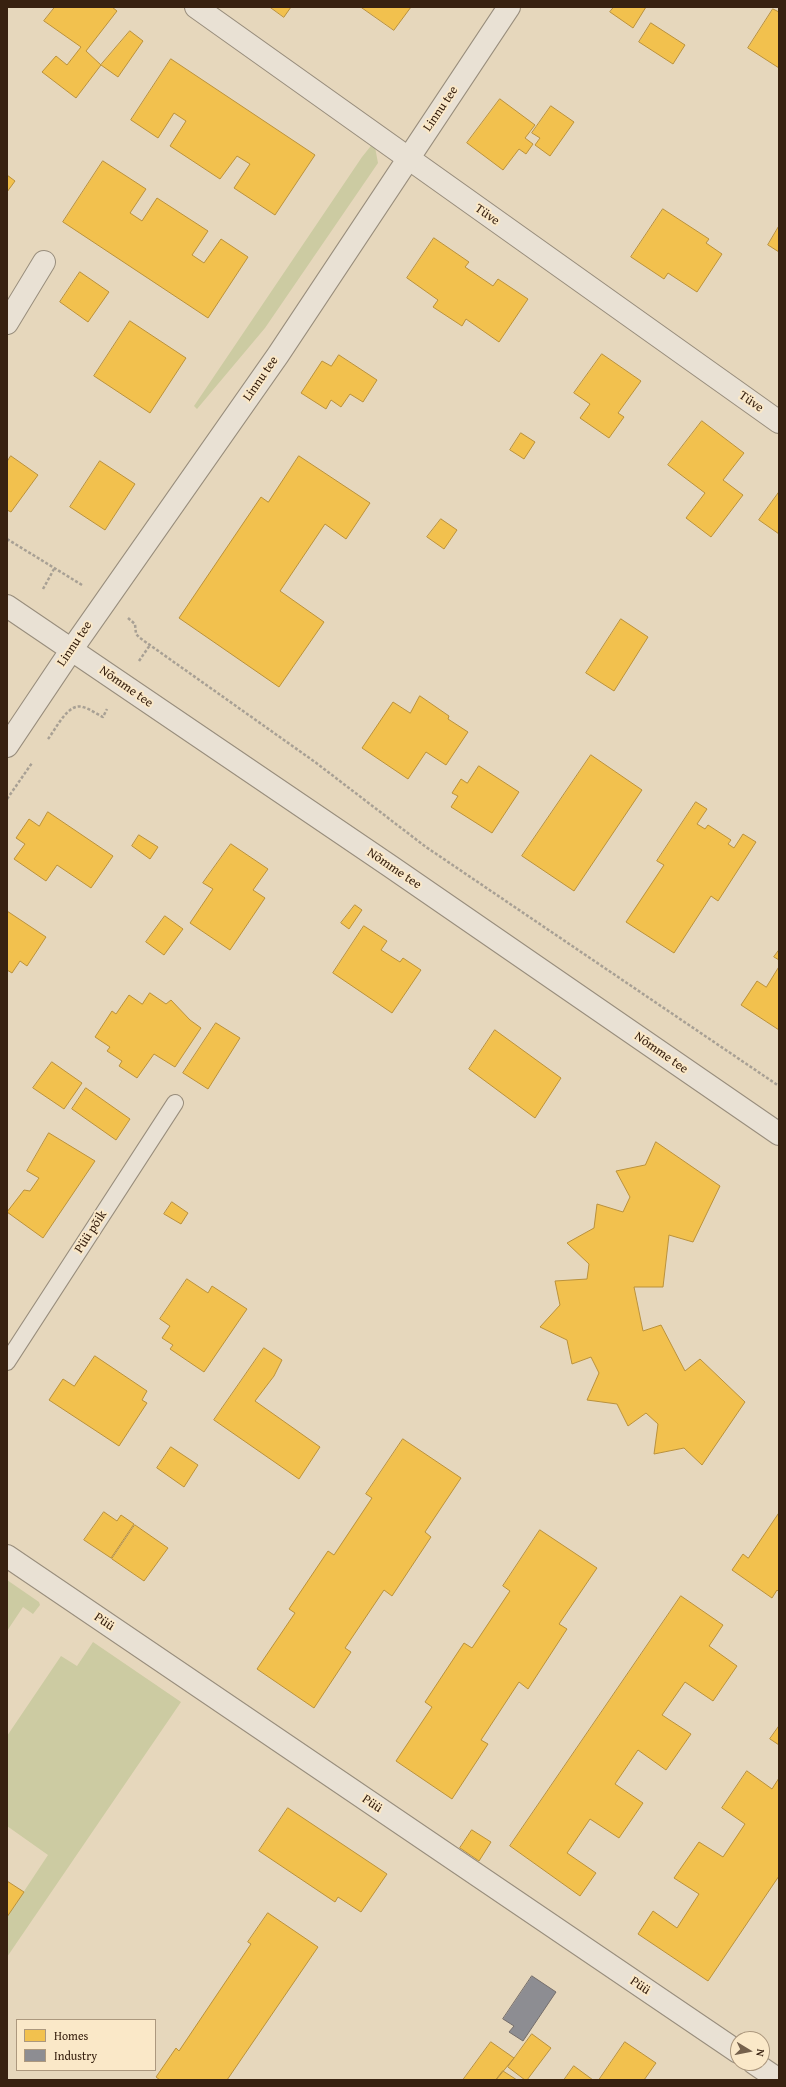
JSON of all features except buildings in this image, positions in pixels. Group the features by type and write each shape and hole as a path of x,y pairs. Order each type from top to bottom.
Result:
{"street":[{"name":"Tüve","path":"196,7 779,422"},
{"name":"Linnu tee","path":"7,746 72,649 278,356 509,7"},
{"path":"7,322 44,262"},
{"name":"Nõmme tee","path":"7,606 72,649 779,1134"},
{"name":"Püü","path":"7,1556 730,2047"},
{"path":"765,2071 778,2080"}],"lane":[{"name":"Püü põik","path":"7,1362 175,1103"}],"path":[{"path":"7,539 79,583"},
{"path":"42,589 54,569"},
{"path":"130,620 135,624 136,634 150,645 315,762 426,846 779,1086"},
{"path":"142,658 150,645"},
{"path":"46,743 68,711 74,707 82,706 103,717 107,709"},
{"path":"7,799 33,762"}],"green space":[{"path":"374,142 378,163 265,328 197,409 194,406 362,157"},
{"path":"7,1580 39,1602 40,1605 33,1614 23,1607 7,1631"},
{"path":"93,1642 181,1702 7,1957 7,1917 48,1855 7,1826 7,1736 61,1656 77,1666"}]}
